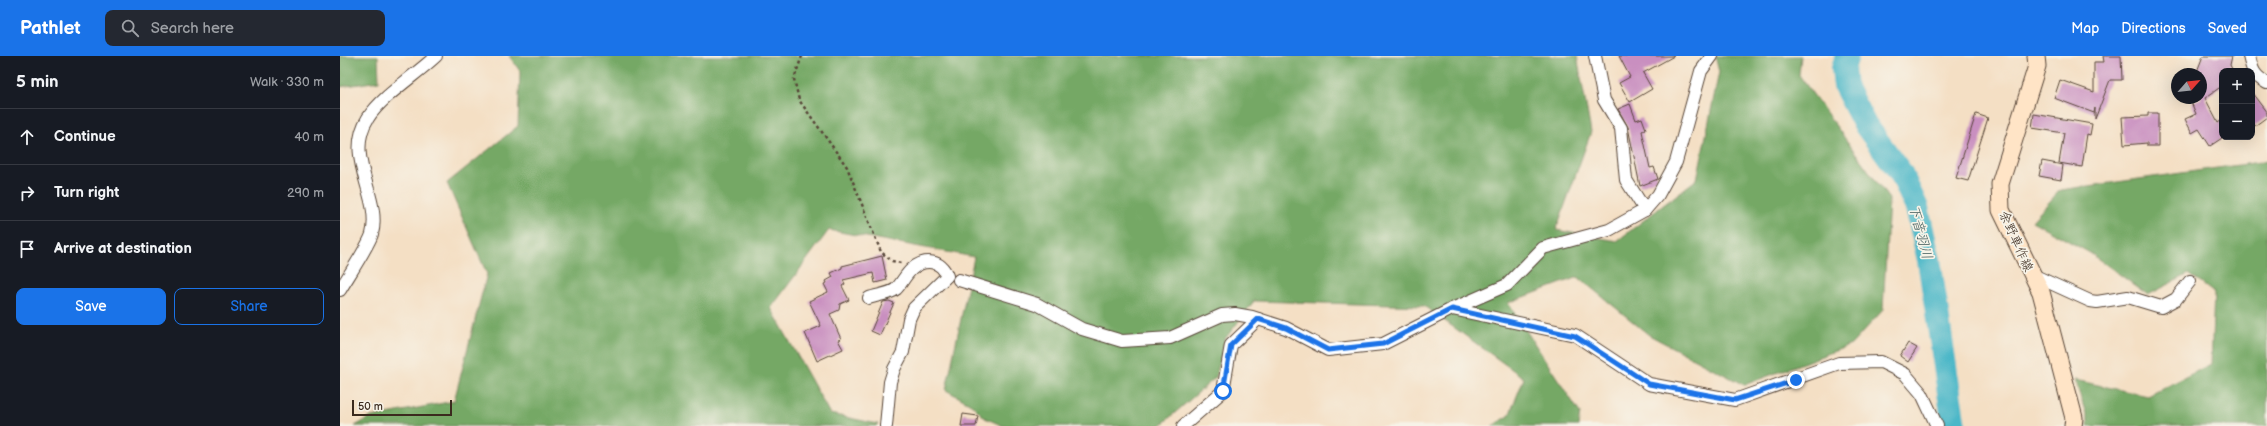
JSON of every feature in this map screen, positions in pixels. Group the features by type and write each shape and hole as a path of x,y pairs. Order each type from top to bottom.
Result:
{"main road":[{"name":"余野車作線","path":"2036,56 2037,66 2000,184 2001,210 2041,292 2074,418 2073,426"}],"street":[{"path":"340,290 372,234 372,213 359,153 359,140 364,126 376,108 436,56"},
{"path":"1595,56 1604,100 1621,128 1626,180 1645,210"},
{"path":"959,280 1038,304 1082,329 1122,341 1170,338 1222,315 1235,314 1258,319 1286,328 1328,350 1383,344 1452,309 1507,285 1543,248 1609,230 1645,210 1658,195 1676,162 1701,71 1712,56"},
{"path":"2249,56 2252,72 2258,78 2267,83"},
{"path":"869,298 895,290 912,269 920,265 930,262 937,263 944,267 947,276 914,308 903,352 894,369 890,382 886,426"},
{"path":"2032,275 2090,301 2097,302 2128,297 2161,307 2176,299 2190,281"},
{"path":"1452,309 1575,336 1649,384 1735,400 1839,363 1881,362 1905,374 1918,389 1937,426"},
{"path":"1183,426 1223,391 1231,345 1258,319"}],"path":[{"path":"802,56 794,79 799,100 847,167 881,252 892,261 920,265"}],"green space":[{"path":"340,56 378,56 379,81 340,87"},
{"path":"509,56 1577,56 1591,132 1556,230 1617,241 1697,179 1719,72 1715,56 1801,56 1799,75 1889,199 1883,310 1851,345 1744,385 1649,335 1578,277 1508,303 1580,413 1578,426 1492,426 1509,416 1524,378 1424,306 1254,301 1225,339 1216,377 1160,426 1003,426 985,418 971,404 946,390 974,257 829,230 771,308 830,414 878,424 876,426 355,426 371,417 454,401 487,274 447,183 518,126 520,71"},
{"path":"2267,161 2267,426 2088,426 2088,420 2075,380 2148,396 2211,364 2214,293 2189,274 2148,295 2090,253 2032,221 2060,190"}],"building":[{"path":"1619,56 1674,56 1643,73 1652,89 1630,102 1619,83 1630,77"},
{"path":"2103,56 2121,56 2122,80 2110,80 2095,119 2095,108 2094,113 2054,98 2060,80 2094,92 2094,62 2104,62"},
{"path":"2203,56 2232,56 2230,65 2232,68 2219,68 2219,88 2207,97 2207,68 2198,68"},
{"path":"2255,97 2267,113 2267,117 2255,126"},
{"path":"2207,102 2218,123 2219,122 2219,140 2210,146 2199,129 2192,133 2185,119 2196,114 2192,104 2207,104"},
{"path":"1630,104 1636,120 1642,118 1646,129 1642,131 1650,168 1654,167 1658,179 1640,186 1628,127 1618,109"},
{"path":"2148,113 2158,113 2158,146 2147,146 2147,143 2124,145 2122,117 2148,116"},
{"path":"1976,114 1988,118 1968,181 1956,178"},
{"path":"2034,114 2092,124 2090,135 2087,134 2082,167 2059,163 2064,133 2032,128"},
{"path":"2042,161 2063,165 2061,180 2039,176"},
{"path":"882,256 887,280 875,283 873,273 843,280 845,284 842,286 849,300 840,304 839,310 830,314 841,339 838,340 843,349 817,361 805,333 821,326 809,301 828,292 824,284 833,277 831,273 842,268 842,266"},
{"path":"889,301 894,303 880,335 871,331 883,302"},
{"path":"1908,343 1917,348 1908,362 1900,356"},
{"path":"963,414 978,416 976,426 961,426"}],"waterway":[{"name":"下音羽川","path":"1847,56 1843,68 1845,86 1864,123 1901,173 1917,208 1929,260 1954,426"}],"route":[{"path":"1223,391 1231,345 1258,319 1286,328 1328,350 1383,344 1452,309 1575,336 1649,384 1735,400 1796,380"}]}
